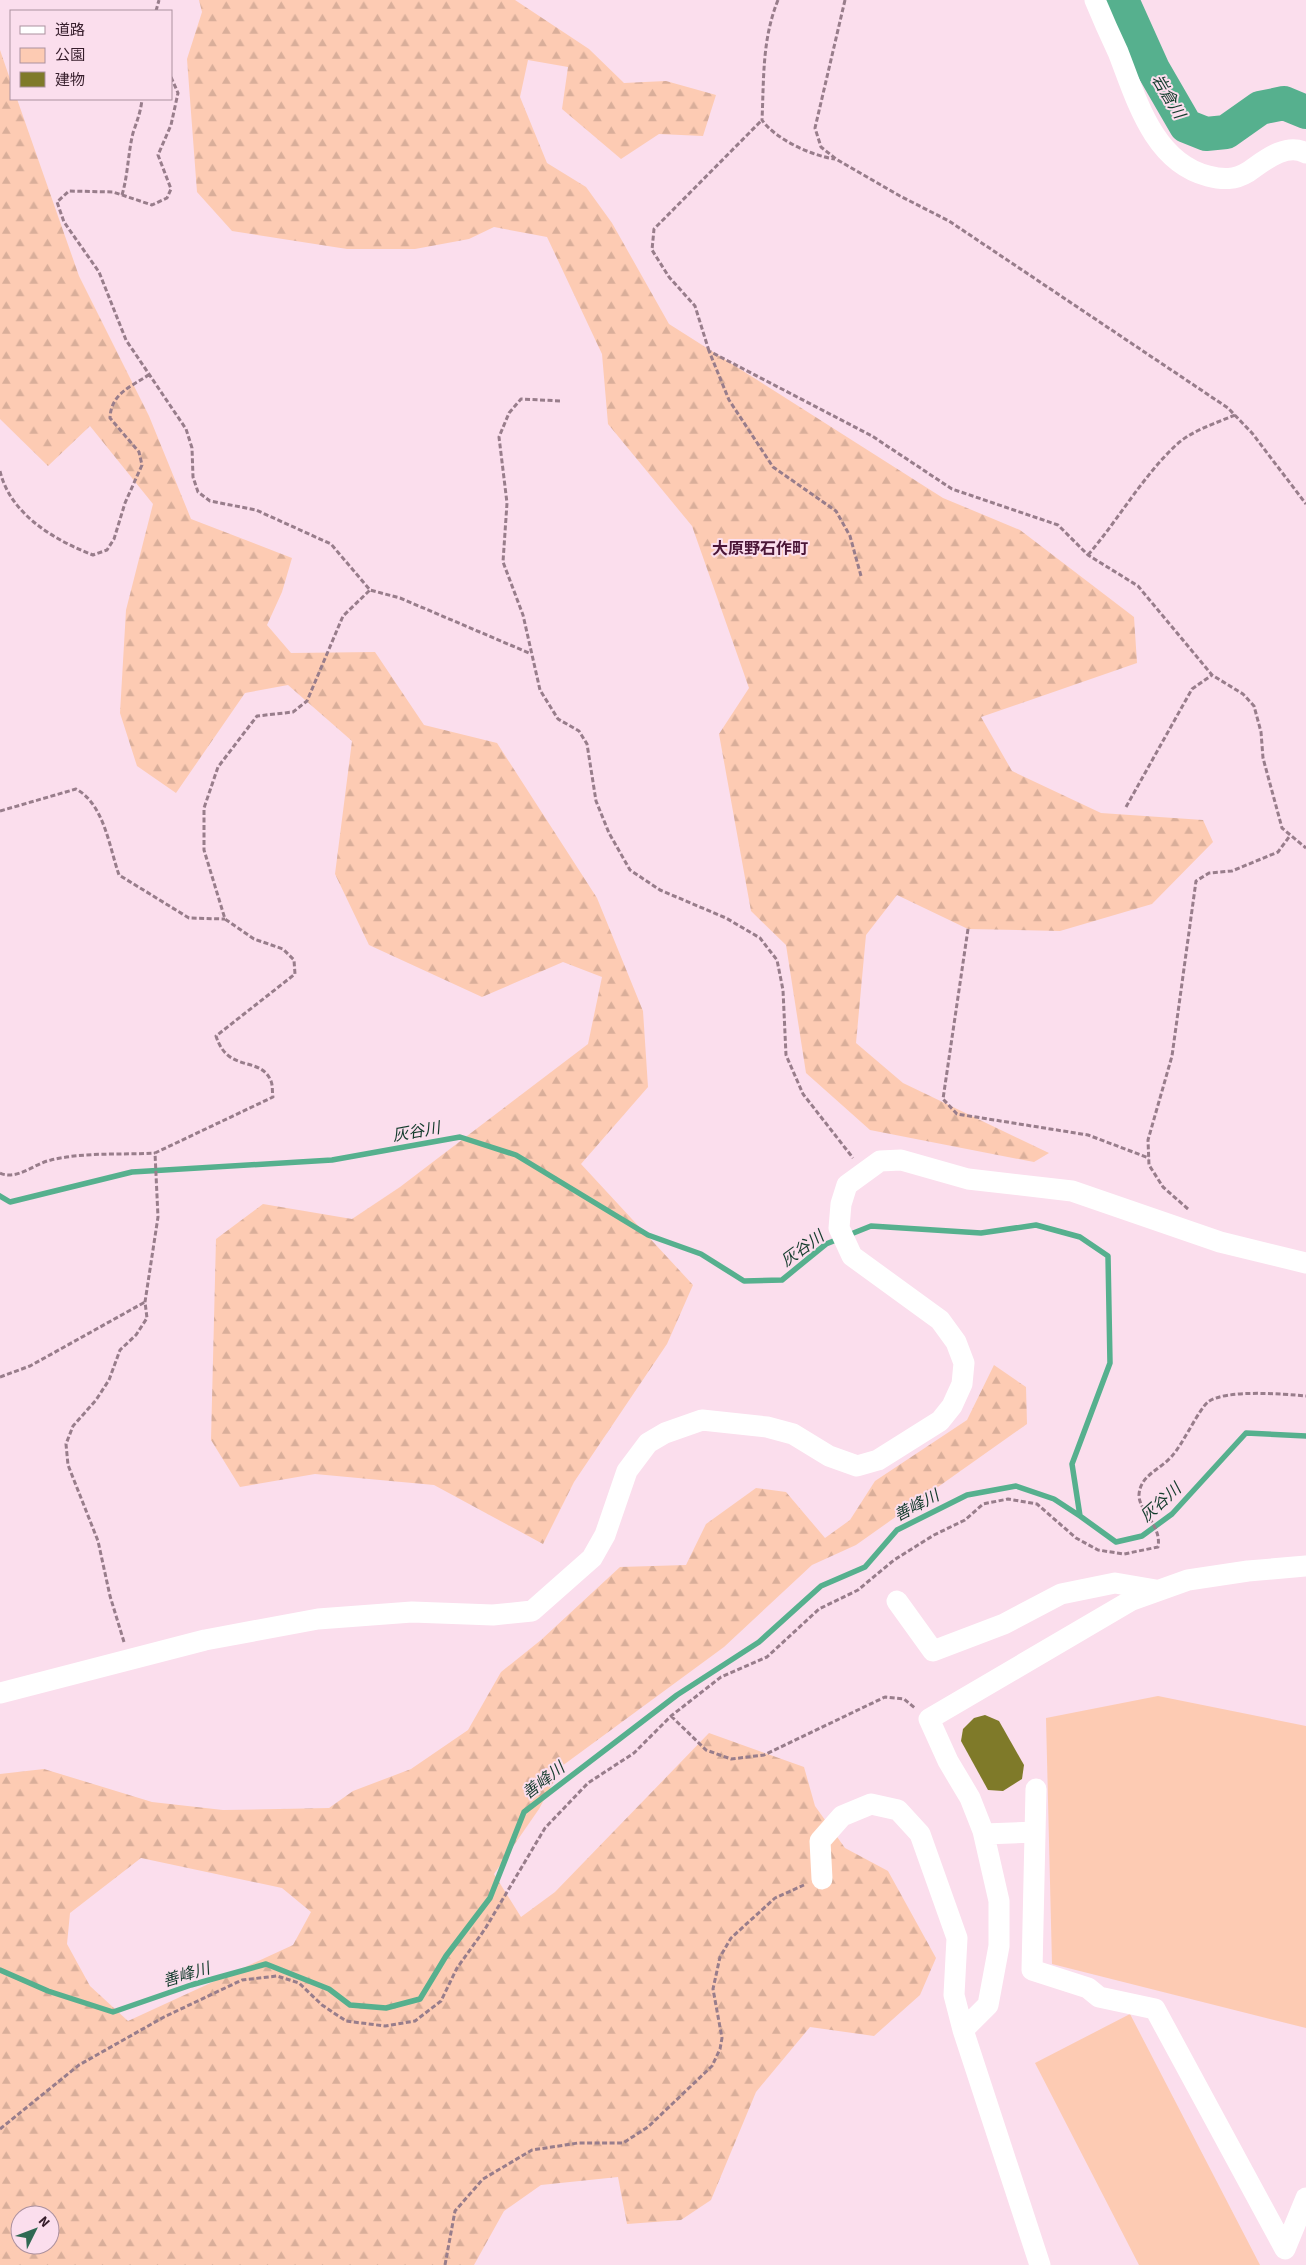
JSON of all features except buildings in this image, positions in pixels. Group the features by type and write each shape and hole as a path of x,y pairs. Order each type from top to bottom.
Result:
{"street":[{"path":"1095,0 1136,101 1150,127 1167,150 1183,165 1202,174 1223,180 1240,176 1286,150 1300,150 1306,153"},
{"path":"0,1692 205,1640 318,1619 412,1612 493,1615 532,1611 592,1558 605,1535 627,1471 648,1444 665,1433 702,1420 767,1427 793,1434 829,1456 858,1466 878,1460 940,1420 952,1406 962,1384 964,1363 956,1342 940,1320 852,1256 839,1228 841,1204 847,1185 880,1161 901,1160 968,1179 1072,1191 1220,1242 1306,1263"},
{"path":"963,2030 988,2005 999,1946 999,1901 984,1834 970,1798 948,1761 929,1719 1132,1600 1188,1580 1248,1571 1306,1566"},
{"path":"897,1601 933,1651 1004,1624 1061,1594 1115,1583 1159,1591"},
{"path":"1036,1789 1032,1970 1088,1988 1099,1997 1155,2009 1285,2249 1306,2198"},
{"path":"822,1879 820,1841 842,1816 871,1804 898,1810 920,1834 957,1938 954,1996 963,2030 1040,2265"},
{"path":"984,1834 1035,1832"}],"path":[{"path":"778,0 768,24 765,44 762,120 769,130 817,157 836,159"},
{"path":"844,0 815,128 821,147 836,159 900,196 949,220 1228,408 1252,433 1306,504"},
{"path":"172,79 178,93 171,125 158,155 171,189 167,198 152,205 113,192 69,191 57,202 64,222 99,272 126,340 186,429 192,448 193,477 198,492 210,501 256,510 331,544 370,590 400,598 530,653"},
{"path":"122,195 128,174 133,134 142,110 142,100"},
{"path":"762,120 654,229 652,250 669,277 695,306 709,351 729,400 773,467 836,511 850,536 861,576"},
{"path":"709,351 872,436 952,489 1058,525 1088,555 1138,586 1212,675 1243,694 1254,706 1261,732 1263,758 1282,828 1289,837 1306,848"},
{"path":"0,471 3,483 17,508 66,544 93,555 107,550 114,540 125,503 142,464 139,452 110,418 110,406 117,396 150,374"},
{"path":"560,401 521,399 509,413 499,437 507,502 503,562 523,615 530,653 540,690 558,719 579,731 587,744 596,801 609,832 630,870 660,890 726,918 760,938 777,960 783,990 786,1055 803,1094 864,1172"},
{"path":"1088,555 1109,531 1146,479 1175,446 1202,428 1235,415"},
{"path":"225,919 204,850 204,808 218,767 257,716 293,712 307,701 343,616 370,590"},
{"path":"1126,807 1192,689 1212,675"},
{"path":"0,810 76,789 86,795 96,807 119,875 189,918 225,919 254,939 283,948 294,960 295,974 216,1036 221,1050 237,1062 261,1068 271,1082 273,1097 155,1153 71,1156 48,1160 23,1172 5,1175 0,1173"},
{"path":"1197,1213 1189,1209 1163,1187 1150,1166 1148,1140 1172,1056 1196,881 1209,873 1232,870 1278,852 1289,837"},
{"path":"968,929 943,1099 957,1114 1088,1135 1149,1158"},
{"path":"129,1658 110,1596 98,1541 68,1465 66,1444 73,1426 96,1400 109,1380 120,1350 136,1335 148,1318 145,1302 158,1217 155,1153"},
{"path":"0,1377 30,1366 145,1302"},
{"path":"0,2129 79,2065 164,2017 242,1980 277,1976 298,1983 322,2005 346,2021 385,2026 415,2022 441,2001 456,1968 485,1930 545,1828 588,1783 634,1753 671,1716 722,1677 767,1657 819,1609 858,1590 894,1560 934,1535 965,1520 983,1504 1008,1498 1037,1504 1076,1538 1098,1550 1124,1554 1158,1547 1160,1537 1139,1497 1142,1481 1171,1457 1189,1434 1207,1403 1219,1396 1263,1393 1306,1396"},
{"path":"671,1716 706,1750 731,1759 764,1755 885,1697 904,1699 929,1719"},
{"path":"445,2265 455,2211 483,2179 532,2150 578,2143 623,2142 648,2127 712,2066 720,2049 722,2038 713,1989 720,1957 730,1938 775,1898 794,1888 822,1879"}],"green space":[{"path":"199,0 515,0 589,49 624,83 666,81 716,95 703,136 659,134 621,159 562,109 568,67 528,60 520,97 547,163 586,187 612,223 669,324 943,498 1020,530 1134,617 1137,663 981,717 1012,771 1101,813 1203,820 1213,842 1152,904 1060,931 968,929 897,895 866,935 856,1043 903,1083 1049,1153 1034,1162 870,1130 806,1073 786,945 751,911 719,734 749,688 692,526 608,424 602,354 547,237 494,227 469,239 415,249 347,249 232,231 197,192 187,59 202,12"},
{"path":"0,50 10,79 10,100 17,100 79,276 149,416 191,519 292,558 282,592 267,625 291,653 375,652 424,725 497,743 597,898 643,1011 648,1087 581,1164 693,1285 667,1344 574,1482 543,1544 434,1485 315,1474 240,1487 211,1440 216,1239 263,1204 352,1219 400,1187 588,1044 602,977 563,962 482,997 369,945 335,874 352,741 288,685 245,693 176,793 137,766 120,713 126,610 153,504 90,426 48,466 0,419"},
{"path":"994,1365 1026,1387 1027,1424 856,1545 812,1565 724,1647 562,1766 539,1809 494,1874 521,1917 555,1892 709,1733 804,1767 815,1806 845,1848 888,1871 936,1958 920,1995 874,2036 810,2027 756,2092 711,2200 681,2220 627,2224 618,2177 541,2185 504,2211 474,2265 0,2265 0,1774 44,1769 152,1802 223,1810 329,1808 353,1791 411,1769 468,1730 501,1672 541,1640 620,1567 686,1565 706,1524 756,1488 786,1492 825,1538 850,1520 875,1481 967,1420","holes":["141,1858 282,1888 311,1912 293,1945 128,2021 90,1986 67,1944 70,1913"]},
{"path":"1158,1696 1306,1726 1306,2028 1052,1964 1046,1718"},
{"path":"1130,2014 1260,2265 1139,2265 1035,2063"}],"waterway":[{"name":"岩倉川","path":"1122,0 1153,69 1186,126 1206,134 1226,132 1260,108 1284,103 1306,112"},
{"name":"灰谷川","path":"0,1196 10,1202 132,1172 332,1160 460,1137 516,1155 648,1235 701,1254 744,1281 782,1280 826,1244 871,1226 981,1233 1036,1225 1080,1237 1108,1256 1110,1363 1072,1464 1080,1516 1116,1542 1142,1536 1172,1514 1246,1433 1306,1436"},
{"name":"善峰川","path":"0,1970 48,1991 113,2012 191,1985 266,1964 329,1989 350,2005 386,2008 420,1999 446,1956 490,1898 524,1812 677,1695 759,1642 821,1586 865,1567 897,1530 967,1495 1016,1486 1054,1499 1080,1516"}],"district":[{"name":"大原野石作町","path":"760,548"}]}
